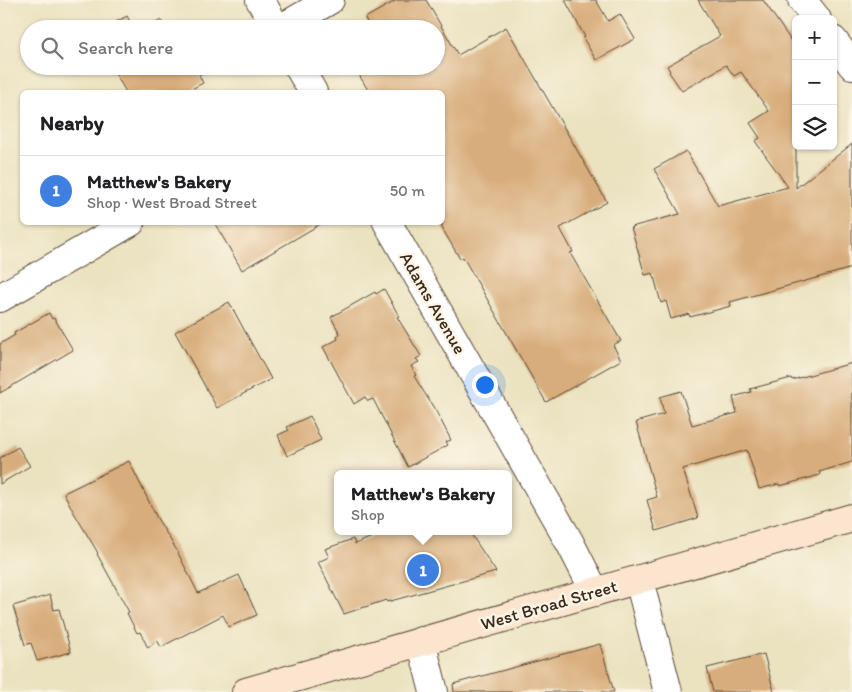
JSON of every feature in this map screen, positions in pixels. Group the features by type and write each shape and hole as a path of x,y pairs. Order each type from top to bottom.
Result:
{"main road":[{"name":"West Broad Street","path":"246,692 852,518"}],"street":[{"path":"260,0 272,20"},
{"path":"294,20 330,0"},
{"path":"802,0 814,15"},
{"path":"837,45 852,65"},
{"path":"303,75 312,90"},
{"path":"0,298 126,225"},
{"name":"Adams Avenue","path":"389,225 570,542 595,592"},
{"path":"639,580 668,692"},
{"path":"421,641 434,692"}],"building":[{"path":"397,0 426,0 438,20 366,20 365,18"},
{"path":"565,0 596,0 608,21 620,14 635,39 596,60"},
{"path":"698,0 763,0 792,42 792,150 796,150 796,188 852,144 852,268 730,302 731,306 690,317 689,314 671,319 666,301 661,303 653,273 645,275 631,227 680,214 654,169 686,151 718,206 788,187 755,141 760,138 750,123 769,111 741,72 734,76 726,65 682,91 669,72 667,66 720,36"},
{"path":"127,16 129,20 120,20"},
{"path":"506,27 607,202 560,228 573,252 570,253 621,341 613,345 621,360 546,402 463,257 460,259 442,228 442,225 445,225 445,90 368,90 359,75 445,75 445,33 458,55"},
{"path":"116,75 199,75 203,83 190,90 125,90"},
{"path":"216,225 319,225 242,270"},
{"path":"384,289 399,316 397,317 421,356 416,359 419,362 411,366 416,375 414,376 451,440 446,442 448,445 408,467 373,399 368,401 365,397 354,404 323,347 338,339 337,336 340,334 331,317 375,292 376,294"},
{"path":"229,302 271,379 217,408 175,332"},
{"path":"49,313 73,350 0,393 0,344 15,335 14,333"},
{"path":"852,363 852,462 819,472 820,475 780,486 779,484 759,489 747,450 683,469 698,518 656,531 647,500 657,497 636,422 664,414 660,397 681,391 692,425 737,413 733,397 751,392 750,389 791,378 792,380"},
{"path":"310,416 321,440 287,456 278,435 289,430 287,427"},
{"path":"18,447 30,466 0,484 0,458"},
{"path":"129,461 157,518 176,549 198,593 239,575 257,615 229,627 223,615 161,647 157,640 148,648 140,632 137,633 127,613 129,612 64,493"},
{"path":"377,535 472,535 496,572 387,602 386,600 344,614 318,562 329,557 325,549 353,539 355,544"},
{"path":"50,595 54,610 59,609 71,652 37,661 31,643 25,645 13,606"},
{"path":"600,644 614,692 454,692 453,684"},
{"path":"764,654 774,692 713,692 707,668"}],"place":[{"name":"Matthew's Bakery","path":"423,570"}]}
